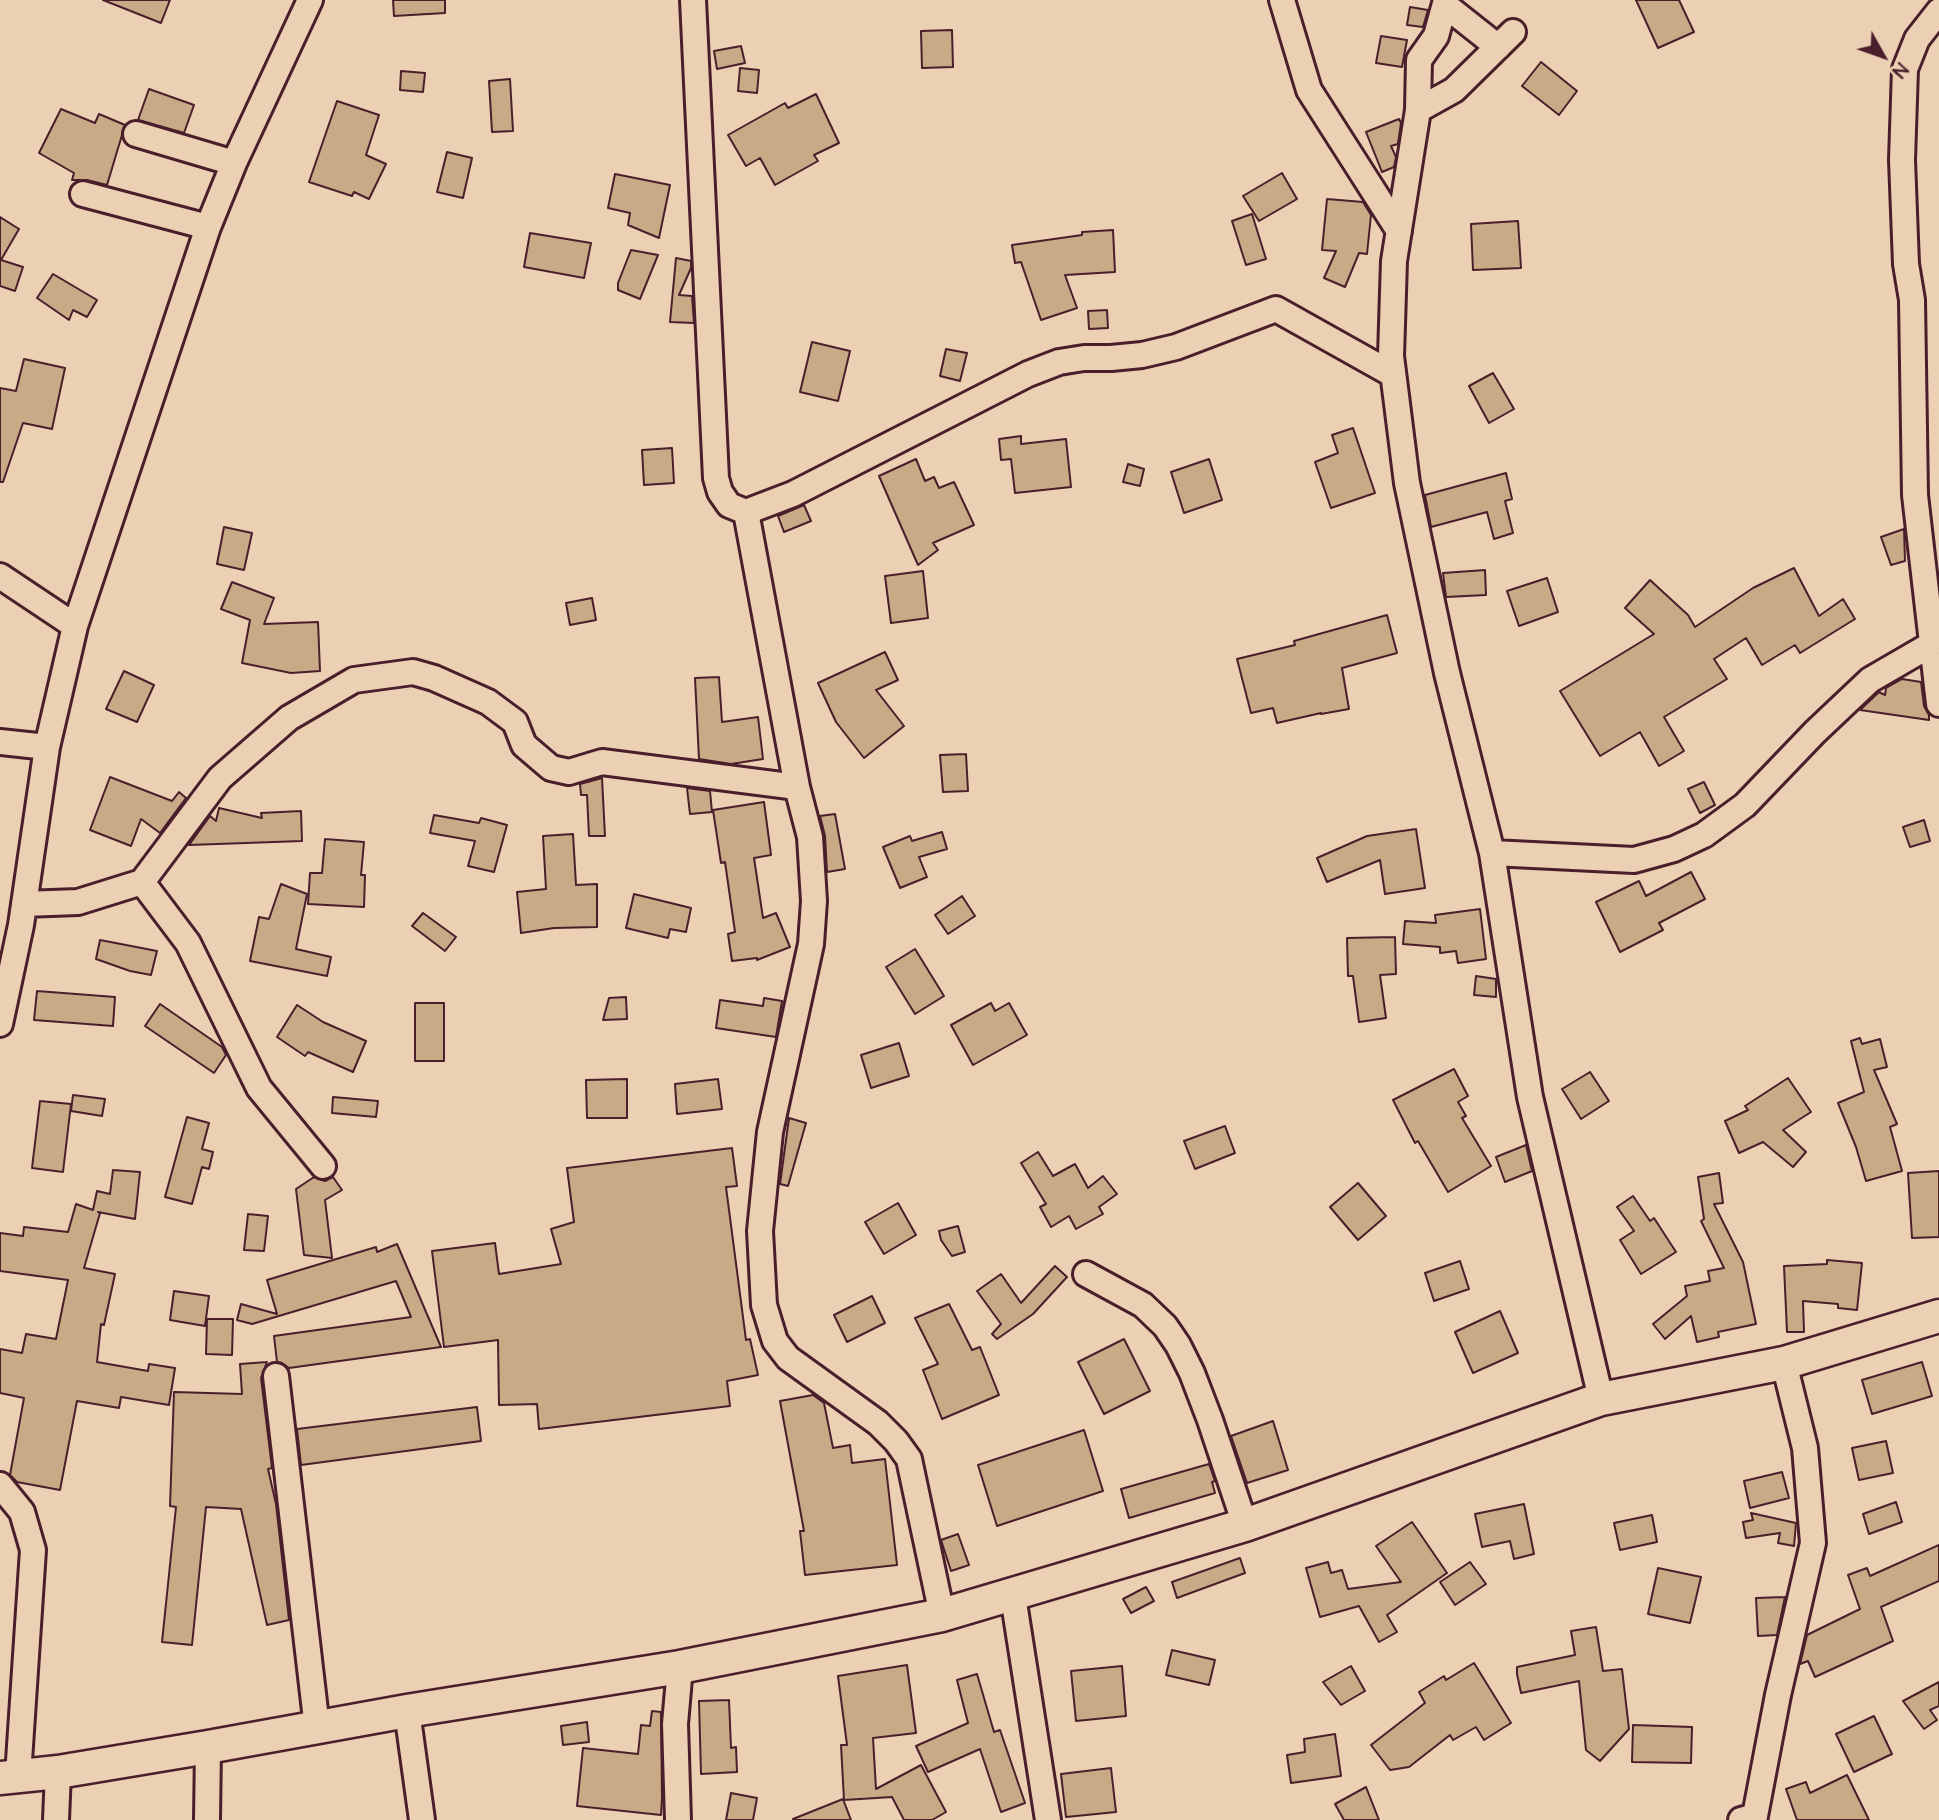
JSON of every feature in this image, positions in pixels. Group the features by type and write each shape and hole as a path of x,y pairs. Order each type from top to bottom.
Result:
{"main road":[{"path":"9,1777 58,1772 680,1667 943,1615 1245,1525 1601,1399 1784,1363 1939,1316"}],"street":[{"path":"0,1024 15,917 47,747 75,626 208,227 234,163 310,0"},
{"path":"693,0 716,478 720,492 729,505 746,512 793,494 1028,374 1059,362 1142,355 1176,347 1276,309 1392,374"},
{"path":"1282,0 1309,90 1399,231"},
{"path":"1418,110 1454,90 1505,40 1446,2 1436,36 1419,61 1418,110 1394,261 1390,323 1392,374 1407,483 1447,673 1492,853 1530,1097 1601,1399"},
{"path":"1939,11 1917,39 1905,69 1903,120 1906,264 1912,300 1915,495 1939,704"},
{"path":"136,134 234,163"},
{"path":"83,194 208,227"},
{"path":"746,512 797,787 810,837 814,901 811,944 770,1132 760,1231 764,1305 775,1341 788,1358 878,1423 909,1459 943,1615"},
{"path":"0,576 75,626"},
{"path":"1492,853 1634,860 1674,849 1704,835 1745,805 1815,732 1870,680 1932,644"},
{"path":"15,917 78,902 142,882 220,778 289,718 354,680 413,672 434,678 488,702 515,722 524,745 551,768 569,772 603,762 797,787"},
{"path":"0,742 47,747"},
{"path":"142,882 188,943 259,1088 323,1166"},
{"path":"1086,1274 1143,1305 1166,1326 1192,1373 1245,1525"},
{"path":"1741,1820 1755,1816 1778,1695 1813,1543 1805,1448 1784,1363"},
{"path":"276,1376 317,1728"},
{"path":"0,1485 22,1512 33,1550 9,1777"},
{"path":"1013,1596 1048,1820"},
{"path":"678,1820 675,1724 680,1667"},
{"path":"407,1711 422,1820"},
{"path":"207,1820 208,1747"},
{"path":"57,1820 58,1772"}],"building":[{"path":"103,0 170,0 161,23"},
{"path":"393,0 445,0 445,13 394,16"},
{"path":"1636,0 1679,0 1694,32 1658,48"},
{"path":"1410,7 1428,10 1423,27 1407,25"},
{"path":"952,30 953,67 922,68 921,31"},
{"path":"1381,36 1407,40 1402,67 1376,63"},
{"path":"741,46 745,63 717,69 714,51"},
{"path":"1541,62 1577,91 1559,115 1522,86"},
{"path":"740,68 759,70 757,93 738,91"},
{"path":"401,71 425,73 423,92 400,90"},
{"path":"510,79 513,131 492,132 489,81"},
{"path":"149,89 194,105 184,133 138,120"},
{"path":"816,94 839,143 814,155 818,161 775,185 760,158 746,166 728,135 785,103 788,108"},
{"path":"337,101 379,115 366,155 386,164 369,199 354,192 352,196 309,182"},
{"path":"61,109 95,123 99,114 125,125 107,185 87,180 72,180 74,173 39,153"},
{"path":"1399,119 1401,123 1398,144 1391,146 1396,157 1394,167 1382,172 1366,132"},
{"path":"447,152 472,158 463,198 437,192"},
{"path":"1282,173 1297,199 1259,221 1243,196"},
{"path":"615,174 670,185 659,238 628,225 630,213 608,208"},
{"path":"1327,199 1363,202 1371,215 1367,254 1359,253 1345,287 1324,278 1336,251 1322,250"},
{"path":"1252,214 1266,259 1246,265 1232,221"},
{"path":"0,217 19,229 1,260 23,267 15,291 0,286"},
{"path":"1518,221 1521,268 1473,270 1471,224"},
{"path":"1113,230 1115,272 1065,275 1077,308 1041,320 1021,262 1015,263 1012,245 1082,235 1082,232"},
{"path":"530,233 591,243 584,278 524,267"},
{"path":"631,250 658,255 640,299 618,290 618,283"},
{"path":"676,258 691,261 691,268 679,295 692,296 694,323 670,322"},
{"path":"53,274 97,300 87,317 73,310 69,320 37,298"},
{"path":"1107,310 1108,328 1089,329 1088,311"},
{"path":"812,342 850,351 838,401 800,392"},
{"path":"946,349 967,353 960,381 940,376"},
{"path":"24,359 65,368 52,429 23,423 3,482 0,482 0,388 16,391"},
{"path":"1493,373 1514,409 1489,423 1469,386"},
{"path":"1353,428 1375,493 1331,508 1315,462 1338,453 1332,435"},
{"path":"1021,436 1021,444 1066,439 1071,487 1015,493 1011,459 1001,460 999,439"},
{"path":"672,448 674,483 644,485 642,450"},
{"path":"916,459 925,481 934,477 939,488 954,482 974,525 933,543 938,550 918,565 879,476"},
{"path":"1209,459 1222,500 1184,513 1171,472"},
{"path":"1128,464 1144,469 1140,486 1123,482"},
{"path":"1506,473 1512,499 1505,501 1513,533 1494,539 1487,512 1431,527 1425,495"},
{"path":"804,505 811,521 784,532 778,516"},
{"path":"224,527 252,533 244,570 217,564"},
{"path":"1904,529 1905,561 1891,565 1881,537"},
{"path":"1794,568 1819,616 1843,599 1855,619 1800,653 1795,645 1762,665 1746,638 1714,659 1727,679 1664,717 1684,751 1659,766 1640,732 1600,756 1560,691 1654,634 1625,608 1650,580 1688,615 1695,627 1753,588"},
{"path":"1485,570 1486,595 1446,597 1443,573"},
{"path":"923,571 928,618 891,623 885,576"},
{"path":"1547,578 1558,612 1519,626 1507,591"},
{"path":"232,582 274,598 264,624 318,622 320,671 291,673 242,663 250,620 221,609"},
{"path":"592,598 596,620 570,625 566,603"},
{"path":"1387,615 1397,653 1342,668 1349,709 1277,723 1273,708 1251,713 1237,659 1295,645 1294,641"},
{"path":"885,652 898,680 876,690 904,726 864,758 836,722 818,683"},
{"path":"124,671 154,685 137,722 106,709"},
{"path":"719,677 722,722 758,717 763,759 731,764 699,759 695,678"},
{"path":"1902,679 1921,682 1929,720 1860,710 1879,692 1885,695 1886,688"},
{"path":"966,754 968,791 943,792 940,755"},
{"path":"110,777 172,801 179,792 186,798 160,833 141,819 131,846 90,830"},
{"path":"602,778 605,836 589,836 587,795 581,795 580,784"},
{"path":"1704,782 1715,805 1700,813 1688,789"},
{"path":"687,788 710,791 712,812 690,814"},
{"path":"764,802 771,855 754,858 763,918 776,913 790,947 757,960 732,961 728,934 735,932 725,862 721,863 713,810"},
{"path":"219,808 262,818 261,813 301,811 302,841 189,845 210,816 216,821"},
{"path":"835,814 845,869 827,872 825,836 820,816"},
{"path":"434,815 479,823 481,818 507,825 494,872 468,866 475,841 430,833"},
{"path":"1924,820 1930,841 1910,847 1903,827"},
{"path":"1416,829 1425,888 1385,894 1380,860 1327,882 1317,858 1367,836"},
{"path":"942,832 947,849 919,857 927,877 900,888 883,847 910,836 912,841"},
{"path":"573,834 576,885 597,884 597,927 554,928 521,933 517,892 546,889 543,836"},
{"path":"325,839 364,842 361,875 365,875 364,907 308,904 310,873 322,873"},
{"path":"1691,872 1705,899 1659,923 1663,930 1620,952 1596,902 1639,881 1646,896"},
{"path":"281,884 307,894 296,949 331,957 327,976 250,961 259,917 269,919"},
{"path":"634,894 691,908 686,932 670,929 668,938 626,928"},
{"path":"962,896 975,916 948,934 935,915"},
{"path":"1480,909 1486,959 1458,963 1456,951 1440,953 1440,947 1403,944 1405,921 1436,923 1435,915"},
{"path":"423,913 456,937 445,951 412,926"},
{"path":"1395,937 1396,974 1380,975 1386,1018 1359,1022 1353,976 1348,976 1347,938"},
{"path":"100,940 157,951 151,975 96,959"},
{"path":"915,949 944,996 915,1014 886,967"},
{"path":"1476,976 1496,979 1496,997 1474,995"},
{"path":"37,991 115,997 113,1026 34,1020"},
{"path":"626,997 627,1019 603,1020 609,998"},
{"path":"764,998 782,1001 776,1037 716,1028 720,1000 763,1006"},
{"path":"415,1003 444,1003 444,1061 415,1061"},
{"path":"991,1003 995,1011 1009,1003 1027,1035 973,1065 951,1025"},
{"path":"160,1004 222,1047 226,1055 214,1073 145,1026"},
{"path":"297,1005 323,1022 366,1041 353,1072 308,1052 305,1056 277,1037"},
{"path":"1860,1038 1862,1044 1880,1039 1887,1067 1874,1070 1897,1124 1890,1127 1902,1171 1866,1181 1838,1103 1864,1092 1851,1041"},
{"path":"899,1043 909,1076 871,1088 861,1055"},
{"path":"1454,1069 1468,1096 1458,1102 1466,1116 1462,1118 1491,1166 1448,1192 1418,1141 1415,1143 1393,1100"},
{"path":"1590,1072 1609,1101 1581,1119 1562,1089"},
{"path":"1788,1078 1811,1112 1783,1130 1806,1152 1793,1167 1763,1142 1739,1153 1725,1121 1748,1110 1745,1106"},
{"path":"627,1079 627,1118 587,1118 586,1080"},
{"path":"718,1079 722,1109 677,1114 675,1084"},
{"path":"73,1095 105,1099 102,1116 71,1111"},
{"path":"333,1097 378,1101 376,1117 332,1113"},
{"path":"40,1101 71,1104 63,1172 32,1168"},
{"path":"187,1117 209,1123 202,1149 213,1152 209,1169 202,1167 192,1204 165,1197"},
{"path":"789,1118 806,1123 788,1186 780,1184"},
{"path":"1225,1126 1235,1153 1195,1169 1184,1141"},
{"path":"1526,1145 1532,1171 1505,1182 1496,1157"},
{"path":"732,1148 737,1186 726,1187 746,1340 750,1339 758,1375 727,1381 730,1406 539,1429 537,1404 499,1405 498,1340 444,1347 432,1251 495,1243 499,1274 561,1264 551,1229 574,1222 567,1168"},
{"path":"1038,1152 1053,1176 1075,1164 1088,1188 1103,1176 1117,1194 1099,1207 1103,1214 1076,1229 1069,1216 1051,1227 1040,1207 1046,1204 1021,1163"},
{"path":"113,1170 140,1172 135,1219 98,1212 100,1213 84,1268 115,1274 104,1325 101,1324 97,1362 148,1371 149,1364 175,1368 169,1405 121,1397 119,1408 77,1401 60,1490 17,1482 10,1475 24,1398 0,1393 0,1349 22,1353 26,1334 56,1339 68,1280 0,1271 0,1233 23,1236 24,1227 68,1232 76,1204 93,1210 97,1191 110,1194"},
{"path":"1939,1171 1939,1237 1912,1238 1908,1173"},
{"path":"1719,1173 1723,1203 1714,1204 1743,1262 1756,1324 1718,1332 1719,1337 1697,1342 1691,1316 1665,1339 1653,1324 1687,1296 1685,1286 1710,1281 1708,1271 1724,1268 1701,1221 1704,1219 1698,1177"},
{"path":"314,1177 325,1181 333,1177 342,1190 325,1200 332,1258 304,1255 296,1189"},
{"path":"1358,1183 1386,1216 1358,1240 1330,1207"},
{"path":"1633,1196 1650,1221 1654,1218 1676,1252 1641,1274 1620,1240 1634,1231 1617,1207"},
{"path":"898,1203 916,1235 884,1254 865,1222"},
{"path":"248,1214 268,1216 264,1251 244,1250"},
{"path":"958,1226 965,1252 952,1256 941,1240 939,1231"},
{"path":"397,1244 441,1347 289,1368 277,1362 274,1336 411,1317 396,1281 252,1324 237,1320 241,1304 277,1314 267,1280 376,1247 377,1252"},
{"path":"1827,1260 1862,1263 1857,1310 1838,1308 1838,1304 1803,1301 1804,1332 1787,1332 1784,1266 1827,1264"},
{"path":"1460,1261 1469,1289 1434,1301 1425,1273"},
{"path":"1055,1266 1067,1277 1033,1314 997,1339 992,1334 1001,1324 977,1291 1001,1274 1021,1303"},
{"path":"174,1291 209,1296 205,1326 170,1320"},
{"path":"872,1296 885,1323 847,1342 834,1315"},
{"path":"949,1304 972,1350 980,1347 999,1395 942,1419 923,1370 938,1364 915,1318"},
{"path":"1500,1311 1518,1353 1473,1373 1455,1332"},
{"path":"207,1319 233,1319 232,1355 206,1354"},
{"path":"1124,1339 1150,1391 1104,1414 1078,1362"},
{"path":"267,1362 261,1378 272,1468 268,1469 276,1504 289,1620 267,1625 241,1509 206,1507 192,1645 162,1642 176,1507 170,1506 174,1392 242,1394 240,1364"},
{"path":"1922,1362 1932,1396 1872,1414 1862,1380"},
{"path":"813,1395 824,1403 833,1448 850,1445 852,1463 885,1459 897,1565 805,1575 800,1531 804,1531 780,1401"},
{"path":"477,1407 481,1441 301,1465 297,1429"},
{"path":"1273,1421 1288,1470 1247,1483 1231,1436"},
{"path":"1084,1430 1103,1491 997,1526 978,1465"},
{"path":"1886,1441 1893,1473 1859,1480 1852,1448"},
{"path":"1209,1464 1215,1481 1212,1482 1215,1493 1129,1518 1121,1489"},
{"path":"1782,1472 1789,1498 1750,1508 1744,1481"},
{"path":"1896,1502 1902,1522 1869,1534 1863,1514"},
{"path":"1524,1504 1534,1554 1514,1559 1510,1541 1482,1547 1475,1514"},
{"path":"1751,1513 1796,1523 1794,1546 1778,1543 1780,1533 1746,1538 1743,1522 1753,1520"},
{"path":"1652,1515 1657,1542 1620,1550 1614,1523"},
{"path":"1412,1522 1447,1573 1387,1615 1397,1632 1379,1642 1359,1606 1320,1617 1306,1568 1328,1562 1331,1573 1342,1570 1348,1589 1401,1582 1376,1546"},
{"path":"958,1534 969,1565 951,1571 941,1540"},
{"path":"1939,1545 1939,1581 1881,1607 1893,1641 1815,1677 1808,1661 1800,1664 1807,1635 1860,1609 1848,1575 1867,1568 1870,1576"},
{"path":"1240,1558 1245,1573 1177,1598 1172,1582"},
{"path":"1470,1562 1486,1584 1455,1605 1440,1582"},
{"path":"1658,1568 1701,1577 1690,1623 1648,1614"},
{"path":"1146,1587 1154,1601 1131,1613 1123,1599"},
{"path":"1785,1597 1777,1635 1758,1636 1756,1598"},
{"path":"1596,1627 1603,1671 1622,1669 1629,1729 1600,1761 1586,1750 1579,1681 1521,1693 1517,1674 1517,1667 1575,1655 1571,1631"},
{"path":"1172,1650 1215,1660 1209,1685 1166,1675"},
{"path":"1474,1663 1511,1723 1484,1740 1476,1727 1453,1740 1450,1735 1409,1767 1390,1770 1371,1745 1425,1703 1419,1692 1444,1676 1446,1680"},
{"path":"907,1665 916,1733 873,1738 876,1789 921,1765 946,1812 932,1820 904,1820 892,1797 844,1800 841,1745 847,1745 838,1676"},
{"path":"1122,1666 1126,1716 1076,1721 1071,1671"},
{"path":"1351,1666 1365,1691 1341,1705 1323,1682"},
{"path":"977,1674 994,1732 1000,1730 1025,1803 1001,1812 980,1749 928,1772 916,1746 968,1723 957,1680"},
{"path":"1939,1682 1939,1706 1930,1710 1937,1720 1924,1729 1903,1701"},
{"path":"729,1700 731,1748 736,1747 737,1772 701,1774 699,1701"},
{"path":"652,1711 661,1712 661,1815 577,1806 583,1748 638,1754 641,1725 650,1726"},
{"path":"1874,1716 1892,1754 1854,1772 1836,1734"},
{"path":"587,1722 589,1742 563,1745 561,1726"},
{"path":"1633,1725 1692,1727 1691,1763 1632,1762"},
{"path":"1335,1734 1341,1776 1291,1783 1287,1755 1305,1752 1304,1739"},
{"path":"1111,1768 1116,1812 1066,1817 1061,1774"},
{"path":"1847,1775 1869,1820 1797,1820 1786,1789 1806,1782 1810,1793"},
{"path":"1366,1787 1379,1820 1344,1820 1335,1804"},
{"path":"731,1793 757,1798 753,1820 726,1820"},
{"path":"843,1799 851,1820 793,1820 793,1819"}]}
